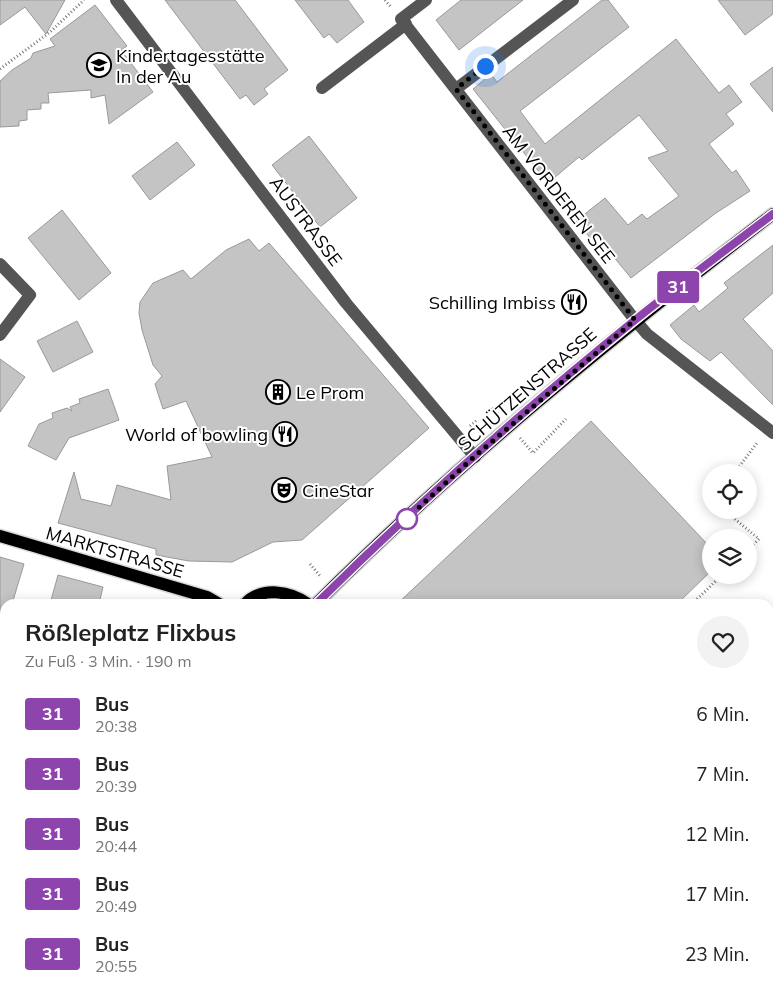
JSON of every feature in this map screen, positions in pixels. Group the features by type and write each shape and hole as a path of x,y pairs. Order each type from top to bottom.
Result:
{"main road":[{"name":"SCHÜTZENSTRASSE","path":"321,599 475,456 635,320 773,214"},
{"name":"MARKTSTRASSE","path":"0,536 210,599"},
{"path":"254,599 264,594 282,592 301,599"}],"street":[{"name":"AUSTRASSE","path":"116,0 346,304 475,456"},
{"path":"322,88 406,24 402,19 426,0"},
{"path":"456,89 573,0"},
{"name":"AM VORDEREN SEE","path":"406,24 647,334 770,431"},
{"path":"0,264 30,296 0,335"}],"path":[{"path":"0,69 50,32 84,0"},
{"path":"492,408 497,413"},
{"path":"520,438 533,453 566,419"},
{"path":"741,464 770,431"},
{"path":"735,519 747,529"},
{"path":"310,564 319,574"},
{"path":"697,599 713,584"}],"building":[{"path":"0,0 65,0 46,34 25,7 0,25"},
{"path":"165,0 235,0 288,70 264,89 268,94 254,105 246,95 240,99"},
{"path":"295,0 348,0 364,22 337,43 329,34 324,38"},
{"path":"461,0 523,0 459,50 436,20"},
{"path":"602,0 608,0 629,27 520,111 545,144 676,39 719,93 729,85 742,102 726,114 734,124 709,144 732,173 736,170 750,191 716,213 631,278 596,235 591,239 576,221 605,198 628,225 642,214 647,219 679,196 648,158 668,151 639,115 582,160 579,157 548,183 473,89 491,74 497,82"},
{"path":"718,0 773,0 773,14 745,35"},
{"path":"95,5 127,46 121,50 153,92 109,124 105,95 91,98 91,90 48,93 49,103 41,103 41,109 27,110 27,120 19,121 19,126 0,127 0,81 12,70 31,58 33,53 55,46 50,39"},
{"path":"773,67 773,112 750,84"},
{"path":"309,136 357,198 320,227 272,165"},
{"path":"177,142 195,165 150,200 132,176"},
{"path":"62,210 111,273 79,300 28,238"},
{"name":"Le Prom","path":"249,239 259,251 269,243 429,428 302,540 273,542 232,562 189,561 156,555 156,549 58,523 74,472 81,499 111,506 117,485 171,500 167,466 212,457 186,401 163,409 155,384 162,376 153,365 142,330 139,313 140,302 153,283 183,270 191,279 226,250"},
{"path":"773,245 773,293 743,319 773,351 773,405 721,352 710,361 681,339 670,325 694,305 699,312 728,288 724,283"},
{"path":"77,321 93,352 53,372 37,341"},
{"path":"0,359 25,377 0,412"},
{"path":"108,389 119,420 69,438 56,460 28,446 39,424 53,418 52,413 67,408 72,411 70,407 80,403 79,399"},
{"path":"591,421 702,538 702,580 682,599 402,599"},
{"path":"0,557 24,564 14,599 0,599"},
{"path":"58,575 103,587 100,599 51,599"}],"bus line":[{"name":"31","path":"321,599 475,456 523,415 635,320 773,214"}],"place":[{"name":"Kindertagesstätte In der Au","path":"99,65"},
{"name":"Schilling Imbiss","path":"574,302"},
{"name":"Le Prom","path":"278,392"},
{"name":"World of bowling","path":"285,434"},
{"name":"CineStar","path":"284,490"}],"route":[{"path":"407,519 403,522 475,456 635,320 456,89 485,66"}]}
